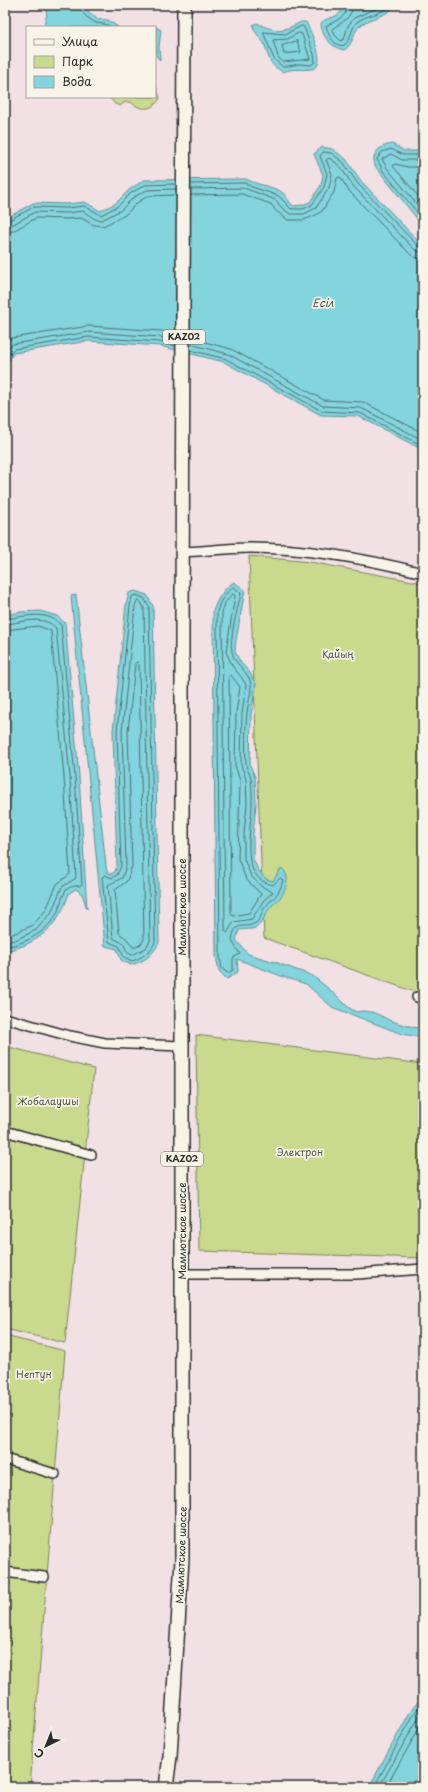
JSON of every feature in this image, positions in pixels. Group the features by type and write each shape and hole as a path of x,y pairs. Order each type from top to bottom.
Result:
{"highway":[{"name":"Мамлютское шоссе","path":"166,1787 170,1756 182,1559 182,552 185,144 184,5"}],"street":[{"path":"182,552 251,548 313,552 378,562 423,573"},
{"path":"5,1018 70,1036 105,1043 182,1046"},
{"path":"5,1131 91,1155"},
{"path":"182,1274 357,1274 423,1269"},
{"path":"5,1459 55,1474"},
{"path":"5,1572 44,1577"}],"green space":[{"path":"156,86 160,98 154,105 146,108 138,107 131,102 125,102 120,106 115,104 110,98 156,98"},
{"name":"Қайың","path":"249,556 310,562 423,583 423,995 264,938"},
{"name":"Электрон","path":"196,1035 423,1064 423,1258 199,1251"},
{"name":"Жобалаушы","path":"5,1046 94,1069 65,1343 5,1329"},
{"name":"Нептун","path":"5,1336 65,1351 30,1787 5,1787"}],"water":[{"path":"45,5 81,5 97,19 108,20 117,26 47,26 44,23 47,15"},
{"path":"345,5 396,5 387,13 361,25 356,31 348,47 344,50 335,47 328,41 321,28 321,23 339,14"},
{"path":"301,22 306,22 312,35 319,57 319,63 316,67 311,69 283,72 275,67 270,61 264,43 254,30 253,25 257,23 280,30"},
{"path":"156,27 161,30 159,47 160,60 156,56"},
{"path":"392,144 404,151 423,151 423,226 375,166 374,157 377,151 383,146"},
{"name":"Есіл","path":"322,147 332,149 346,159 361,181 423,246 423,450 358,416 321,415 224,362 160,346 88,341 14,353 5,365 5,219 33,203 67,204 85,202 100,211 116,203 129,190 144,180 246,179 280,191 293,206 302,205 310,202 321,185 323,175 314,154"},
{"path":"234,582 245,590 235,652 256,684 251,715 250,765 255,777 256,805 253,833 253,858 258,870 266,879 273,881 281,868 287,879 287,884 281,897 272,905 261,923 253,929 239,930 236,940 248,954 313,976 348,1007 356,1012 365,1011 377,1014 397,1023 423,1029 423,1038 402,1034 332,1007 306,984 237,959 238,972 227,979 219,971 216,957 213,611 226,588"},
{"path":"135,591 147,595 153,606 159,943 148,957 131,965 121,960 117,949 105,946 71,596 76,595 106,866 107,872 111,874 115,872 117,865 113,731 126,605 129,593"},
{"path":"40,611 57,616 65,623 79,776 87,909 82,894 76,889 69,893 60,915 46,932 27,944 5,951 5,615"},
{"path":"423,1695 423,1776 414,1781 413,1787 369,1787 410,1712"}]}
